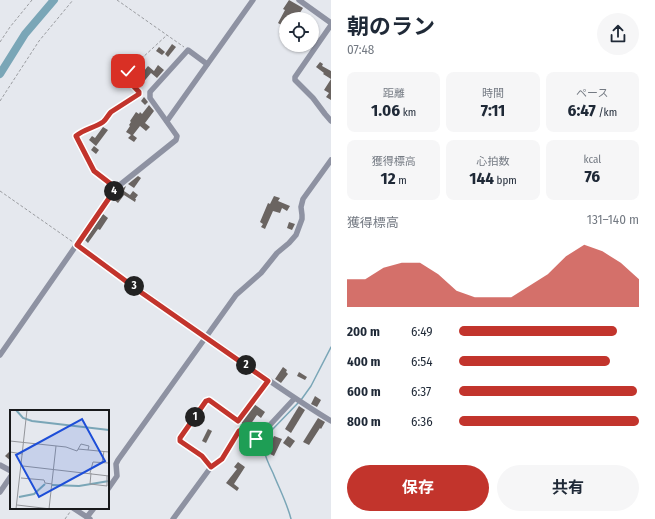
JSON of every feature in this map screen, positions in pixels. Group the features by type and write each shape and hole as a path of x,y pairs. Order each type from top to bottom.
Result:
{"street":[{"path":"166,121 252,0"},
{"path":"299,0 331,24 295,77 295,80 313,98 331,121"},
{"path":"0,355 116,188 176,140 177,136 150,98 150,92 188,50 207,64"},
{"path":"109,488 117,476 116,464 118,460 205,336 236,295 261,273 277,253 296,235 302,219 301,207 303,200 331,160"},
{"path":"77,245 142,293 268,381 331,421"},
{"path":"173,519 211,467 222,459 239,431 245,431 256,439 260,438 268,427 298,401"},
{"path":"0,465 10,470"},
{"path":"0,492 10,477"},
{"path":"75,509 89,518 94,509"}],"path":[{"path":"0,42 32,0"},
{"path":"0,101 39,41 73,0"},
{"path":"117,0 188,50"},
{"path":"116,188 94,171 76,136 84,130 103,122 111,112 128,100 137,96 139,92 126,78 126,74 166,35"},
{"path":"0,191 77,245"},
{"path":"211,467 202,456 180,441 180,438 208,400 238,421 268,381"},
{"path":"65,519 72,509"}],"building":[{"path":"289,0 303,8 300,12 284,12 285,10 283,9"},
{"path":"172,44 176,47 168,57 165,54"},
{"path":"159,47 165,52 162,55 156,51"},
{"path":"320,62 323,64 322,66 331,71 331,79 316,67"},
{"path":"158,65 164,70 157,78 151,73 141,85 136,81 148,66 154,71"},
{"path":"331,79 331,100 326,97 329,93 324,90"},
{"path":"144,97 148,102 145,105 141,101"},
{"path":"149,105 154,111 145,123 150,127 146,131 140,126 133,135 137,138 134,142 128,138 131,135 126,132 130,126 130,121 136,112 139,114 140,112 142,114"},
{"path":"103,127 108,130 96,146 89,140 92,136 95,138"},
{"path":"94,146 99,150 96,154 91,150"},
{"path":"138,176 141,178 134,188 128,184"},
{"path":"126,186 124,191 130,195 133,191 138,195 135,202 124,195 118,203 113,199 119,191"},
{"path":"274,196 280,198 278,201 290,206 287,211 282,208 280,213 273,211 265,229 261,227 263,224 260,222 268,203 270,204"},
{"path":"103,214 108,218 100,230 98,229 88,243 85,240"},
{"path":"289,222 295,224 292,230 287,228"},
{"path":"283,367 287,370 286,372 288,374 281,383 275,379"},
{"path":"299,372 307,377 305,380 297,376"},
{"path":"315,396 321,400 317,407 311,404"},
{"path":"254,404 265,412 261,418 257,415 248,428 241,423"},
{"path":"299,406 305,410 291,433 285,429"},
{"path":"318,418 325,422 309,445 303,442"},
{"path":"208,429 212,431 206,443 202,441"},
{"path":"274,436 282,439 274,456 270,454 272,450 268,449"},
{"path":"288,436 295,441 290,448 283,443"},
{"path":"10,451 10,460 5,456"},
{"path":"238,462 245,467 234,484 239,488 237,491 226,483 237,469 234,467"}],"waterway":[{"path":"0,74 25,34 54,0"},
{"path":"301,400 311,386 331,347"},
{"path":"291,519 285,501 266,458 264,446 270,432 298,403"}],"route":[{"path":"128,71 126,78 139,92 139,94 111,112 103,122 84,130 76,136 94,171 116,188 77,245 142,293 268,381 238,421 209,400 206,401 179,440 202,456 211,467 222,459 239,431 245,431 256,439"}]}
